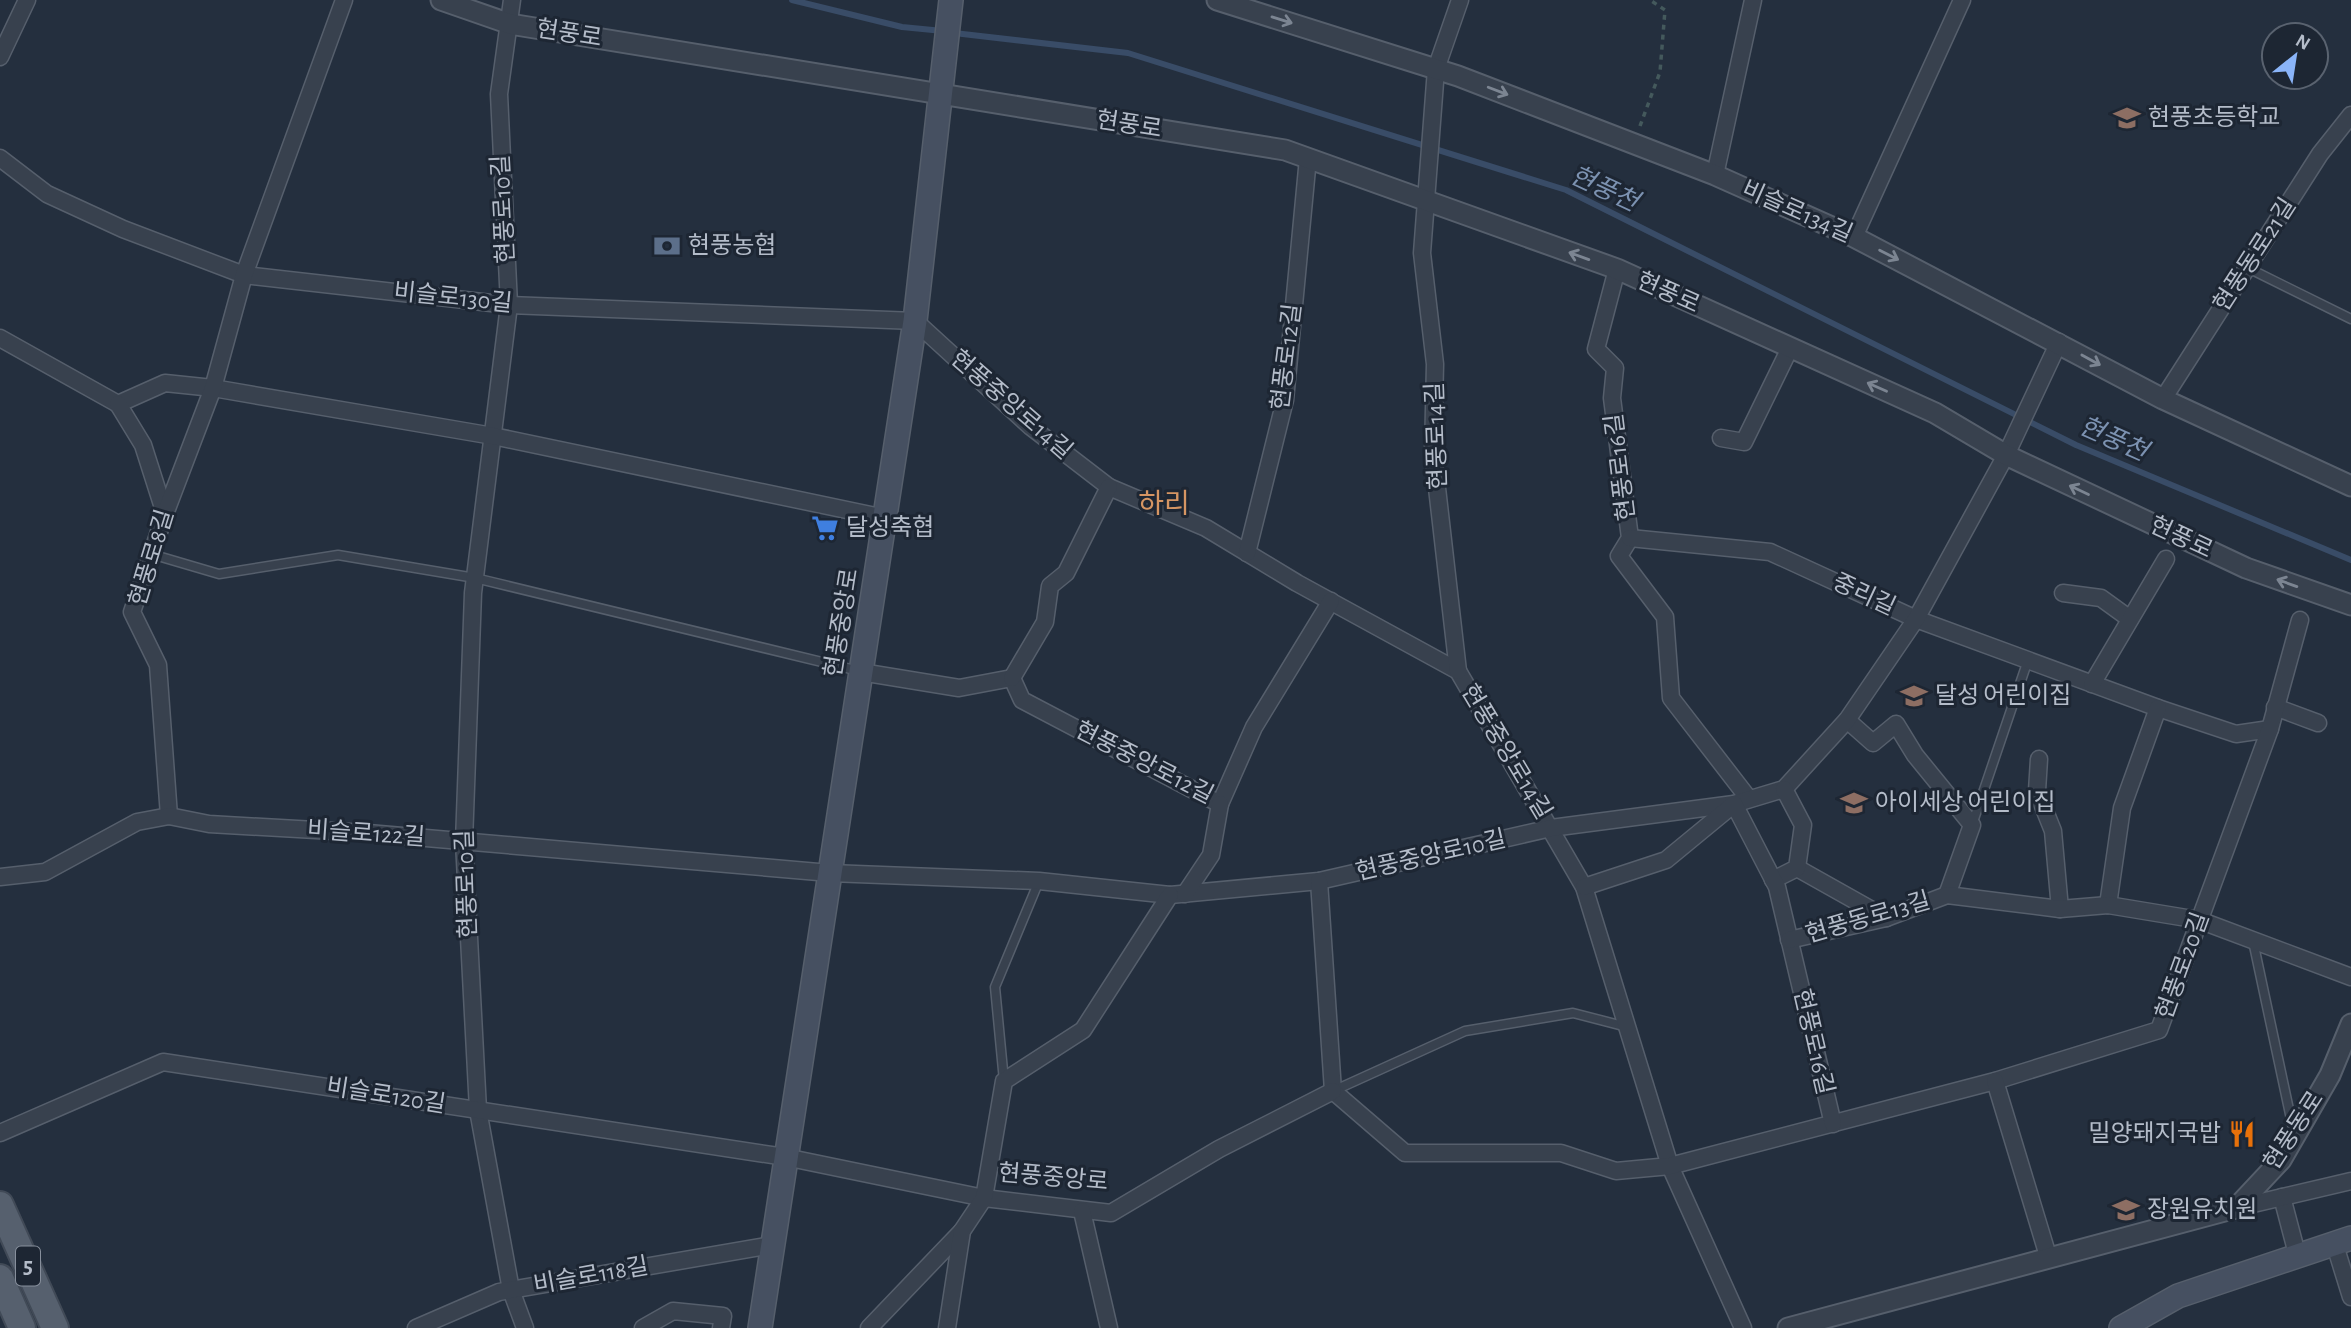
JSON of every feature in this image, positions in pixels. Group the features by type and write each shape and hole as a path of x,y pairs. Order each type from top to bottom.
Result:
{"main road":[{"name":"현풍중앙로","path":"760,1328 915,320 938,95 951,0"},
{"name":"5","path":"0,1205 55,1328"},
{"path":"2121,1328 2178,1296 2343,1240"},
{"name":"5","path":"0,1278 22,1328"}],"street":[{"path":"0,57 27,0"},
{"name":"현풍로8길","path":"169,816 158,665 132,612 164,514 213,387 244,275 344,0"},
{"name":"현풍로","path":"440,0 510,24 1285,150 1617,270 1935,413 2006,455 2245,568 2351,606"},
{"name":"현풍로10길","path":"512,0 499,94 509,305 475,578 464,842 478,1110 511,1290 525,1328"},
{"name":"비슬로134길","path":"1217,0 1436,69 1716,175 1854,237 2059,342 2163,399 2351,486"},
{"name":"현풍로14길","path":"1458,671 1433,453 1435,364 1422,253 1436,69 1460,0"},
{"path":"1716,175 1753,0"},
{"path":"1854,237 1962,0"},
{"name":"현풍동로21길","path":"2163,399 2320,154 2351,115"},
{"name":"비슬로130길","path":"0,158 47,194 123,229 244,275 509,305 915,320"},
{"name":"현풍로12길","path":"1247,553 1285,400 1308,158"},
{"path":"0,178 16,170"},
{"name":"현풍로16길","path":"1617,270 1596,349 1615,368 1612,398 1629,538 1619,556 1665,617 1671,698 1741,802 1773,880 1833,1124 1671,1166"},
{"name":"현풍중앙로14길","path":"915,320 1031,427 1109,487 1206,528 1458,671 1584,887 1671,1166 1743,1328"},
{"path":"0,338 117,404 143,444 164,514"},
{"path":"1797,868 1804,825 1784,789 1847,720 1916,619 2006,455 2059,342"},
{"path":"1721,439 1744,442 1790,348"},
{"path":"117,404 165,383 213,387 493,436 885,518"},
{"path":"861,672 959,688 1013,678 1045,622 1050,586 1066,573 1109,487"},
{"name":"중리길","path":"1629,538 1770,552 1916,619 2158,708 2236,734 2270,729"},
{"path":"2092,684 2166,559"},
{"path":"2063,593 2101,598 2130,619"},
{"name":"현풍중앙로12길","path":"1013,678 1022,700 1220,804 1254,727 1331,601"},
{"name":"현풍로20길","path":"1833,1124 1995,1081 2159,1030 2270,729 2300,620"},
{"path":"2275,707 2318,723"},
{"path":"2108,905 2122,808 2158,708"},
{"path":"1847,720 1873,743 1896,724 1915,755 1972,825"},
{"path":"2039,759 2037,791 2053,831 2060,909"},
{"name":"현풍중앙로10길","path":"830,873 1040,881 1178,894 1319,881 1551,828 1741,802 1784,789"},
{"name":"현풍중앙로10길","path":"1584,887 1666,860 1741,802"},
{"path":"869,1328 962,1231 984,1199 1004,1081 1083,1030 1178,894 1211,855 1220,804"},
{"name":"비슬로122길","path":"0,877 45,873 137,822 169,816 209,824 464,842 830,873"},
{"name":"현풍동로13길","path":"1947,895 1972,825"},
{"path":"1773,880 1797,868"},
{"path":"1797,868 1886,918"},
{"path":"1319,881 1333,1091 1405,1153 1561,1153 1616,1171 1671,1166"},
{"name":"현풍동로13길","path":"1789,940 1886,918 1947,895 2060,909 2108,905 2199,920 2351,977"},
{"name":"현풍동로","path":"2236,1208 2281,1160 2330,1074 2351,1024"},
{"name":"비슬로120길","path":"0,1133 163,1062 785,1157"},
{"path":"1995,1081 2048,1256"},
{"name":"현풍중앙로","path":"785,1157 984,1199 1111,1213 1219,1149 1333,1091"},
{"path":"1788,1328 2048,1256 2351,1181"},
{"path":"2282,1197 2297,1254"},
{"path":"1082,1211 1109,1328"},
{"path":"947,1328 962,1231"},
{"path":"2343,1240 2351,1297"},
{"name":"비슬로118길","path":"416,1328 499,1292 772,1245"},
{"path":"643,1328 673,1311 723,1316 722,1328"}],"lane":[{"path":"2246,267 2351,319"},
{"path":"151,554 219,574 338,555 475,578 861,672"},
{"path":"1972,825 2028,660"},
{"path":"1004,1081 995,987 1040,881"},
{"path":"2253,940 2294,1136"},
{"path":"1333,1091 1465,1031 1573,1013 1628,1027"}],"path":[{"path":"1633,144 1660,72 1665,10 1650,0"}],"waterway":[{"name":"현풍천","path":"792,0 902,27 943,31"},
{"name":"현풍천","path":"954,33 1128,53 1566,190 2076,445 2351,560"}],"place":[{"name":"현풍초등학교","path":"2127,118"},
{"name":"현풍농협","path":"667,246"},
{"name":"달성축협","path":"825,528"},
{"name":"달성 어린이집","path":"1914,696"},
{"name":"아이세상 어린이집","path":"1854,803"},
{"name":"밀양돼지국밥","path":"2242,1134"},
{"name":"장원유치원","path":"2126,1210"}],"district":[{"name":"하리","path":"1164,505"}]}
